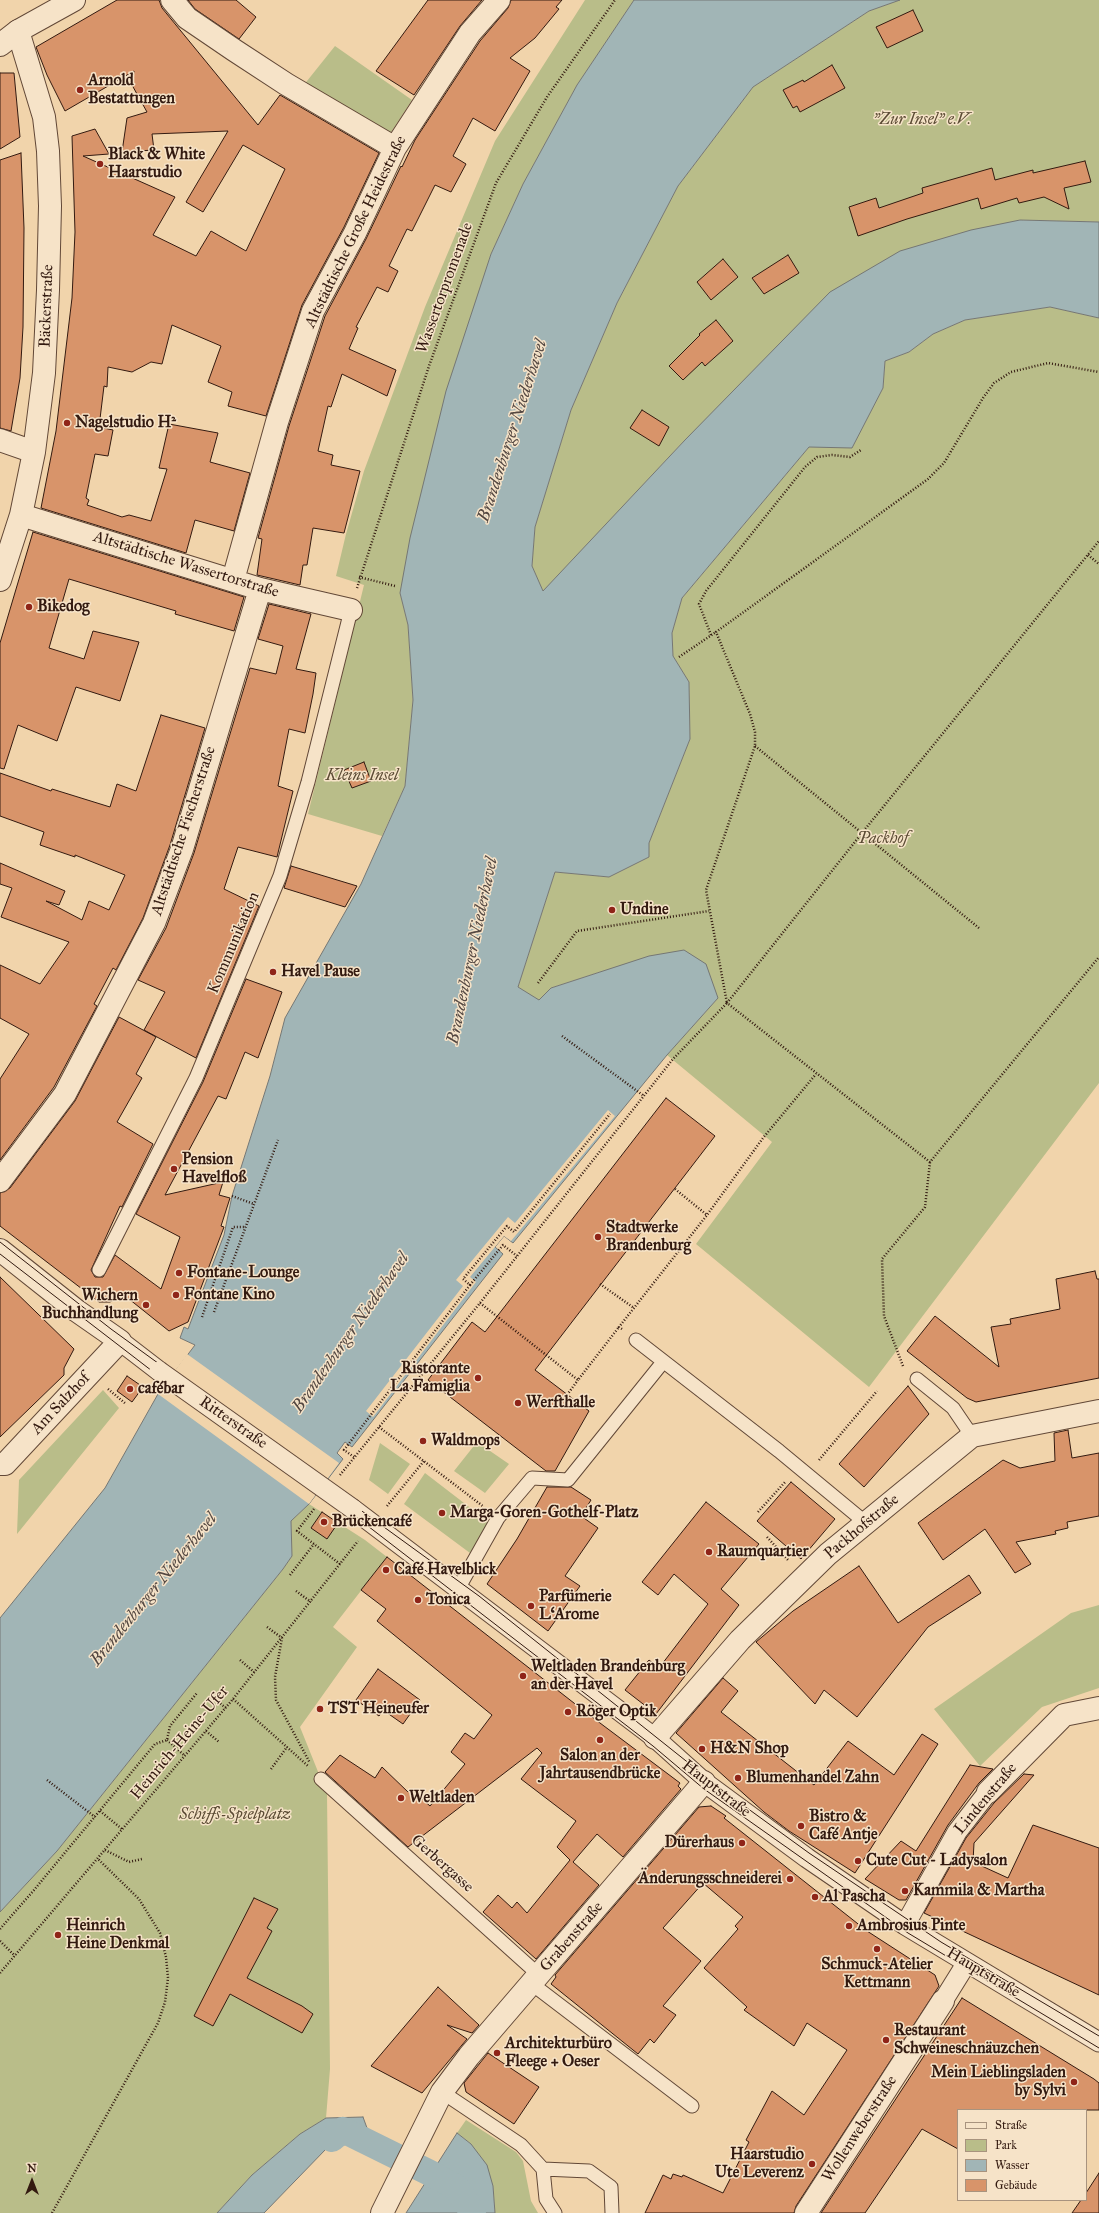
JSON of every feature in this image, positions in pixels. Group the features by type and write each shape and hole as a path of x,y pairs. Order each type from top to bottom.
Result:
{"street":[{"path":"0,45 18,31 74,0"},
{"path":"172,0 187,18 240,54 286,84 395,148"},
{"name":"Altstädtische Große Heidestraße","path":"233,580 277,422 313,311 355,233 395,148 470,32 499,0"},
{"name":"Bäckerstraße","path":"0,580 21,515 34,452 44,373 50,206 48,151 44,117 18,31"},
{"path":"0,440 34,452"},
{"name":"Altstädtische Wassertorstraße","path":"21,515 260,589 351,610"},
{"name":"Altstädtische Fischerstraße","path":"0,1181 65,1094 154,923 182,849 260,589"},
{"name":"Ritterstraße","path":"0,1250 77,1311 353,1509"},
{"name":"Am Salzhof","path":"0,1464 4,1464 120,1341"},
{"name":"Packhofstraße","path":"655,1738 740,1640 828,1554 972,1436 1099,1411"},
{"name":"Hauptstraße","path":"353,1509 655,1738 704,1782 807,1858 905,1925 966,1964 1099,2042"},
{"name":"Lindenstraße","path":"905,1925 957,1832 988,1792 1064,1715 1099,1708"},
{"name":"Grabenstraße","path":"382,2213 442,2092 469,2056 704,1782"},
{"name":"Wollenweberstraße","path":"806,2213 966,1964"}],"lane":[{"name":"Kommunikation","path":"99,1270 196,1078 280,876 308,782 351,610"},
{"path":"636,1340 779,1451 809,1478 866,1523"},
{"path":"458,1589 498,1518 532,1478 568,1480 597,1449 663,1362"},
{"path":"917,1379 953,1408 972,1436"},
{"name":"Gerbergasse","path":"321,1779 536,1979 692,2106"},
{"path":"442,2092 521,2145 543,2169 546,2199 555,2213"},
{"path":"543,2169 589,2171 611,2187 612,2213"}],"path":[{"name":"Wassertorpromenade","path":"351,610 359,577 428,366 496,183 546,97 615,0"},
{"path":"679,657 716,632 928,478 944,463 982,398 994,383 1011,372 1048,363 1099,372"},
{"path":"711,635 698,604 706,591 805,467 817,457 832,455 850,457 861,450"},
{"path":"345,1468 480,1303 673,1059 727,1002 1099,541"},
{"path":"1088,555 1099,564"},
{"path":"359,577 395,586"},
{"path":"716,632 750,714 755,732 755,746 706,890 727,1002 816,1074 930,1162"},
{"path":"755,746 979,928"},
{"path":"538,983 577,931 709,911"},
{"path":"917,1379 904,1367 884,1316 882,1259 925,1207 930,1162 1099,957"},
{"path":"562,1036 644,1096"},
{"path":"567,1395 707,1215 763,1138 816,1074"},
{"path":"470,1285 463,1279 507,1226 514,1232 610,1114"},
{"path":"214,1312 278,1140"},
{"path":"675,1189 707,1215"},
{"path":"232,1196 254,1204"},
{"path":"202,1317 233,1227 246,1227"},
{"path":"354,1457 344,1450 472,1282 503,1244 517,1256"},
{"path":"600,1284 634,1308"},
{"path":"480,1303 578,1380"},
{"path":"619,1327 636,1340"},
{"path":"104,1386 126,1404"},
{"path":"809,1478 820,1460 877,1391"},
{"path":"379,1427 498,1518"},
{"name":"Heinrich-Heine-Ufer","path":"0,1973 226,1708 424,1461"},
{"path":"758,1512 797,1468"},
{"path":"316,1506 297,1531 340,1564"},
{"path":"767,1537 805,1577"},
{"path":"290,1575 314,1544"},
{"path":"296,1591 311,1602"},
{"path":"233,1699 286,1747 311,1767 276,1700 274,1677 282,1638 267,1626"},
{"path":"240,1660 254,1672"},
{"path":"167,1740 170,1726 197,1693"},
{"path":"211,1696 226,1708"},
{"path":"206,1731 219,1742"},
{"path":"167,1740 185,1756"},
{"path":"0,1928 155,1744 167,1740"},
{"path":"270,1768 286,1747"},
{"path":"47,1780 95,1817"},
{"path":"100,1811 122,1829"},
{"path":"105,1850 128,1862 142,1859"},
{"path":"52,2213 158,2023 165,2002 168,1978 166,1958 160,1933 139,1899 98,1859"},
{"path":"0,1941 15,1956"}],"green space":[{"name":"Kleins Insel","path":"585,0 634,0 577,85 523,184 491,254 400,593 408,625 413,700 405,786 382,836 308,814 364,585 336,576 346,534 364,471 425,307 495,141"},
{"name":"\"Zur Insel\" e.V.","path":"900,0 1099,0 1099,222 1020,220 685,440 543,592 532,566 535,527 571,410 617,303 678,186 753,87 869,11"},
{"path":"335,46 412,100 388,137 303,86"},
{"name":"Packhof","path":"1050,307 1099,318 1099,1083 869,1387 696,1244 772,1142 667,1055 718,998 600,972 551,988 539,1001 518,987 555,872 609,877 649,857 649,843 690,739 689,682 673,656 672,633 682,598 809,447 852,447 883,388 885,361 909,352 933,334 965,320"},
{"path":"103,1390 119,1408 17,1534 19,1480"},
{"path":"477,1442 509,1464 485,1493 454,1471"},
{"path":"380,1443 410,1464 388,1494 369,1480"},
{"path":"425,1473 490,1523 470,1553 404,1504"},
{"name":"Schiffs-Spielplatz","path":"309,1504 365,1540 387,1557 333,1627 357,1647 300,1727 327,1794 330,2069 326,2118 300,2134 252,2175 217,2213 0,2213 0,1912 57,1851 283,1569 292,1556 291,1521"},
{"path":"1099,1605 1099,1688 1042,1707 980,1766 934,1709 1071,1613"},
{"path":"466,2120 516,2152 523,2161 531,2201 538,2213 495,2213 493,2186 471,2144 457,2133"}],"water":[{"name":"Brandenburger Niederhavel","path":"634,0 900,0 869,11 753,87 678,186 617,303 571,410 535,527 532,566 543,591 685,440 830,292 900,251 971,230 1020,220 1099,222 1099,318 1050,307 965,320 933,334 909,352 885,361 883,388 852,448 809,447 682,598 672,633 673,656 689,682 690,739 649,843 649,857 609,877 555,872 518,987 539,1000 551,988 649,956 684,950 706,964 718,998 667,1055 513,1243 504,1236 495,1247 503,1254 352,1447 345,1442 337,1453 343,1459 309,1504 291,1521 292,1556 283,1569 57,1851 0,1912 0,1618 105,1488 158,1394 195,1345 180,1338 184,1327 188,1329 224,1235 232,1196 270,1076 285,1018 361,884 405,786 413,700 408,625 400,593 410,538 446,391 491,254 523,184 577,85"},
{"path":"363,2117 367,2128 361,2141 326,2149 264,2213 217,2213 252,2175 300,2134 326,2118"},
{"path":"457,2133 471,2144 487,2165 493,2186 495,2213 406,2213"}],"pier":[{"path":"608,1110 615,1116 511,1241 504,1236 470,1277 476,1282 373,1417 366,1411 463,1286 456,1280 508,1217 515,1223"},
{"path":"187,1354 339,1463 309,1504 158,1394"}],"building":[{"path":"117,0 159,0 162,8 258,125 280,95 379,153 344,227 302,305 266,416 228,406 232,392 208,382 221,346 172,325 162,364 151,362 132,372 108,367 107,387 104,386 99,427 113,430 108,456 95,454 86,498 89,500 87,505 122,517 129,515 151,521 167,469 159,468 169,424 218,433 210,462 250,473 234,531 195,520 186,553 41,508 56,431 72,298 75,232 72,136 95,129 109,154 83,156 175,197 153,235 196,256 211,231 246,251 285,169 243,145 203,212 186,202 228,131 152,134 154,150 122,152 127,118 147,112 132,85 134,71 65,111 47,75 36,47"},
{"path":"188,0 236,0 256,17 239,39 195,9"},
{"path":"428,0 482,0 460,26 414,95 376,71"},
{"path":"511,0 562,0 556,7 559,9 535,38 510,58 530,71 495,131 473,118 453,156 466,164 451,192 435,185 412,231 407,229 389,266 398,271 388,292 377,287 356,327 358,328 349,349 396,370 387,396 342,374 331,407 328,406 318,451 333,455 331,465 360,471 344,533 313,528 307,565 303,565 300,585 257,575 262,539 258,538 289,426 325,316 366,239 415,140 480,41 508,8"},
{"path":"913,10 923,31 887,48 876,27"},
{"path":"832,65 845,88 800,112 797,106 793,108 783,90 803,80 804,82"},
{"path":"0,73 14,73 20,137 0,149"},
{"path":"21,153 24,228 23,327 20,378 11,431 0,428 0,160"},
{"path":"1085,161 1091,182 1064,188 1069,209 1044,197 1019,203 1017,198 981,209 978,198 907,219 858,236 849,207 876,198 879,208 923,193 922,188 992,168 995,180 1033,170 1033,173"},
{"path":"788,255 799,273 764,294 752,278"},
{"path":"723,259 738,277 711,300 697,282"},
{"path":"716,320 733,341 705,366 702,362 683,380 669,366 700,335 699,334"},
{"path":"642,410 669,427 659,446 630,428"},
{"path":"33,532 244,597 234,631 175,614 176,611 69,579 49,648 84,659 93,631 139,642 120,701 76,687 57,741 18,725 4,769 0,768 0,643"},
{"path":"269,604 311,614 296,669 316,673 313,694 305,733 289,729 278,786 293,791 277,857 238,847 224,889 259,906 196,1058 144,1030 165,992 138,980 166,928 194,853 250,668 276,674 283,646 258,639"},
{"path":"161,715 205,728 170,845 143,918 116,970 113,968 94,1004 97,1006 54,1087 0,1160 0,1079 29,1034 0,1018 0,965 40,984 69,942 1,917 12,888 0,884 0,863 65,891 59,905 46,901 82,920 89,901 109,910 125,875 75,855 75,857 40,845 44,832 0,816 0,773 51,791 52,789 110,807 117,784 136,791"},
{"path":"364,762 371,781 352,788 344,770"},
{"path":"291,866 357,886 345,907 284,888"},
{"path":"246,979 282,992 258,1058 245,1052 226,1099 218,1096 165,1195 223,1182 219,1195 230,1198 221,1226 224,1227 188,1322 169,1331 124,1295 110,1302 99,1302 0,1226 0,1193 10,1188 75,1101 119,1017 156,1037 136,1074 142,1078 117,1122 153,1144 122,1207 120,1206 91,1270 95,1277 103,1277 115,1255 161,1289 180,1237 136,1214 203,1082"},
{"path":"666,1098 715,1136 535,1370 589,1411 555,1471 546,1471 428,1380 472,1322 485,1332"},
{"path":"1095,1271 1097,1279 1099,1279 1099,1378 976,1402 967,1398 907,1351 935,1316 999,1367 991,1327 1011,1324 1010,1319 1060,1309 1056,1279"},
{"path":"0,1277 74,1349 64,1368 64,1375 0,1437"},
{"name":"cafébar","path":"127,1376 143,1387 132,1402 117,1391"},
{"path":"908,1386 929,1414 864,1487 839,1464"},
{"path":"1068,1430 1072,1458 1099,1453 1099,1516 1067,1522 1068,1528 1055,1531 1056,1534 1016,1542 1031,1564 1015,1573 985,1529 943,1560 918,1523 1003,1460 1020,1468 1055,1461 1054,1433"},
{"path":"791,1482 835,1519 801,1559 757,1521"},
{"path":"547,1487 571,1487 591,1500 581,1516 598,1528 565,1576 580,1586 548,1631 487,1584 517,1539"},
{"path":"706,1502 759,1544 721,1589 739,1605 656,1714 625,1690 649,1660 659,1668 708,1604 674,1574 658,1595 642,1582"},
{"path":"322,1512 338,1523 327,1539 311,1528"},
{"path":"387,1557 588,1714 680,1783 678,1786 681,1789 623,1857 597,1834 573,1862 599,1885 536,1959 483,1912 498,1895 512,1908 517,1902 527,1913 570,1860 557,1847 576,1821 521,1779 542,1753 537,1748 408,1847 325,1772 340,1755 375,1778 382,1767 408,1792 411,1789 430,1806 465,1764 451,1752 465,1733 474,1739 492,1715 377,1621 386,1609 361,1590"},
{"path":"859,1566 898,1623 969,1575 981,1593 928,1627 857,1717 824,1690 815,1704 756,1642 793,1611"},
{"path":"378,1669 420,1700 403,1724 383,1710 379,1716 356,1700"},
{"path":"723,1678 738,1691 721,1712 814,1785 848,1741 894,1775 922,1734 938,1744 855,1873 789,1831 764,1812 676,1733"},
{"path":"970,1765 993,1769 979,1783 948,1825 906,1900 899,1900 865,1879 901,1841 916,1851"},
{"path":"1024,1774 1034,1775 974,1843 973,1862 1008,1878 1033,1825 1099,1848 1099,1995 924,1913 966,1838 994,1803"},
{"path":"711,1806 726,1816 724,1818 867,1931 935,1975 939,1986 796,2206 794,2213 645,2213 663,2175 671,2179 673,2174 682,2177 683,2175 723,2193 749,2142 746,2140 772,2091 804,2115 847,2050 807,2023 794,2046 744,2010 747,2007 704,1968 738,1929 735,1926 743,1917 703,1883 663,1928 701,1961 663,2006 676,2015 654,2043 650,2039 638,2054 551,1984 556,1977 555,1975 699,1807"},
{"path":"254,1898 278,1909 267,1928 272,1931 247,1978 302,2006 313,2014 302,2033 230,1994 213,2026 194,2016"},
{"path":"438,1987 479,2025 472,2033 447,2025 467,2039 422,2093 371,2066"},
{"path":"962,1998 1099,2083 1099,2110 957,2109 957,2148 922,2129 865,2213 821,2213"},
{"path":"488,2053 539,2087 514,2124 466,2092 464,2083"},
{"path":"1099,2173 1099,2213 1072,2213 1080,2201 1087,2201 1087,2191"}],"waterway":[{"path":"332,2139 343,2130 432,2174 457,2188 473,2213"}],"tram line":[{"path":"0,1242 111,1329 479,1596 725,1792 809,1853 941,1942 1099,2036"},
{"path":"0,1254 169,1384 351,1513 653,1746 704,1789 908,1933 1099,2048"}],"place":[{"name":"Arnold Bestattungen","path":"80,90"},
{"name":"Black & White Haarstudio","path":"100,164"},
{"name":"Nagelstudio H²","path":"67,423"},
{"name":"Bikedog","path":"29,607"},
{"name":"Undine","path":"612,910"},
{"name":"Havel Pause","path":"273,972"},
{"name":"Pension Havelfloß","path":"174,1169"},
{"name":"Stadtwerke Brandenburg","path":"598,1237"},
{"name":"Fontane-Lounge","path":"179,1273"},
{"name":"Fontane Kino","path":"176,1295"},
{"name":"Wichern Buchhandlung","path":"146,1305"},
{"name":"Ristorante La Famiglia","path":"478,1378"},
{"name":"cafébar","path":"130,1389"},
{"name":"Werfthalle","path":"518,1403"},
{"name":"Waldmops","path":"423,1441"},
{"name":"Marga-Goren-Gothelf-Platz","path":"442,1513"},
{"name":"Brückencafé","path":"324,1522"},
{"name":"Raumquartier","path":"709,1552"},
{"name":"Café Havelblick","path":"386,1570"},
{"name":"Tonica","path":"418,1600"},
{"name":"Parfümerie L‘Arome","path":"531,1606"},
{"name":"Weltladen Brandenburg an der Havel","path":"523,1676"},
{"name":"TST Heineufer","path":"320,1709"},
{"name":"Röger Optik","path":"568,1712"},
{"name":"Salon an der Jahrtausendbrücke","path":"600,1740"},
{"name":"H&N Shop","path":"702,1749"},
{"name":"Blumenhandel Zahn","path":"738,1778"},
{"name":"Weltladen","path":"401,1798"},
{"name":"Bistro & Café Antje","path":"801,1826"},
{"name":"Dürerhaus","path":"742,1843"},
{"name":"Cute Cut - Ladysalon","path":"858,1861"},
{"name":"Änderungsschneiderei","path":"790,1879"},
{"name":"Kammila & Martha","path":"905,1891"},
{"name":"Al Pascha","path":"815,1897"},
{"name":"Ambrosius Pinte","path":"849,1926"},
{"name":"Heinrich Heine Denkmal","path":"58,1935"},
{"name":"Schmuck-Atelier Kettmann","path":"877,1949"},
{"name":"Restaurant Schweineschnäuzchen","path":"886,2040"},
{"name":"Architekturbüro Fleege + Oeser","path":"497,2053"},
{"name":"Mein Lieblingsladen by Sylvi","path":"1074,2082"},
{"name":"Haarstudio Ute Leverenz","path":"812,2164"}]}
